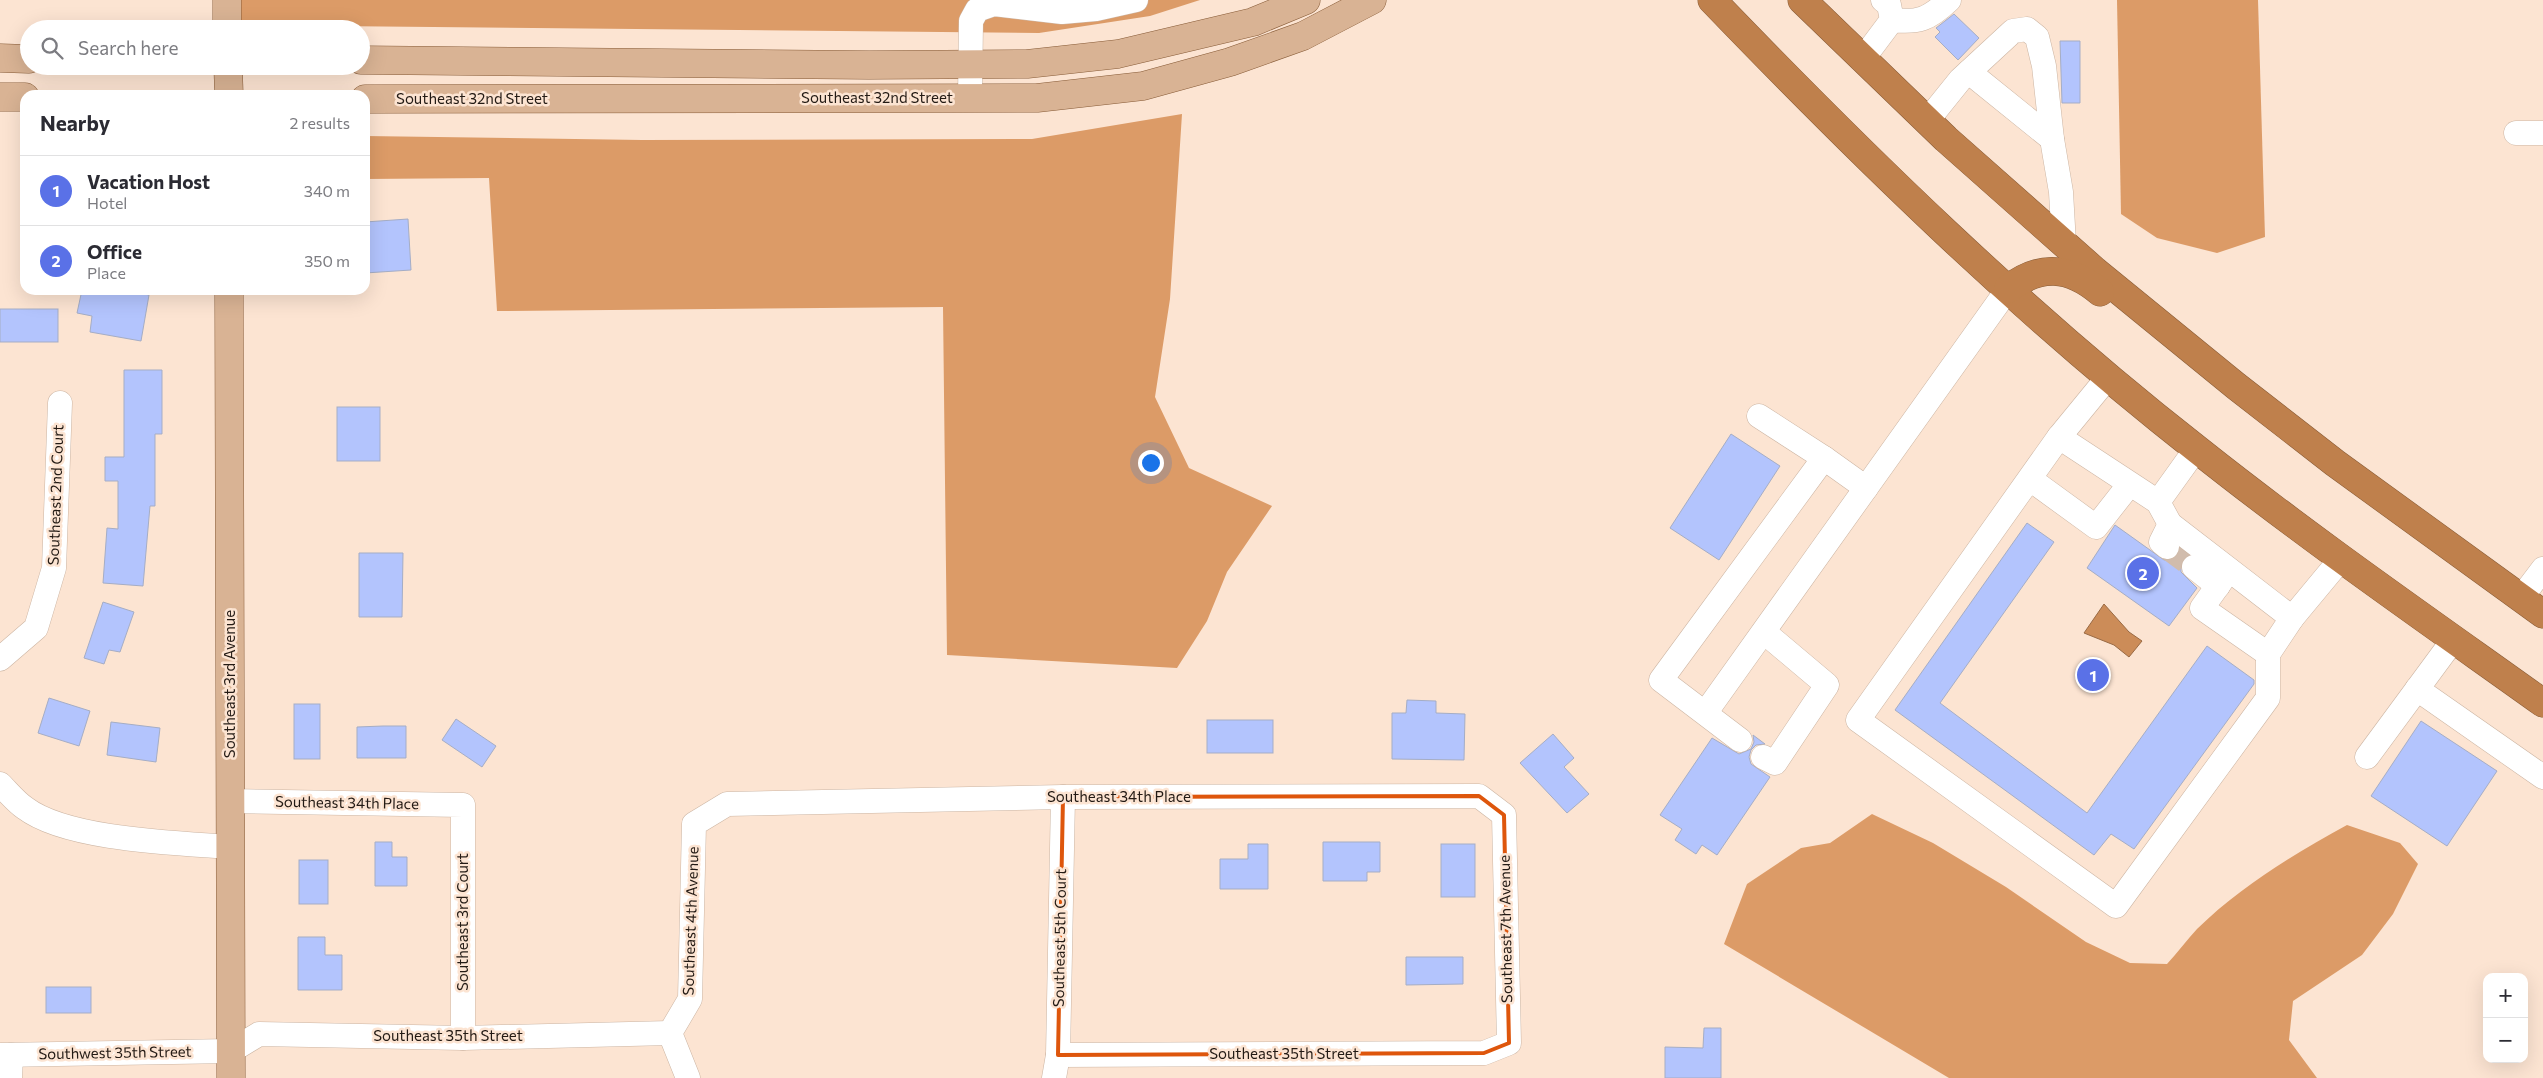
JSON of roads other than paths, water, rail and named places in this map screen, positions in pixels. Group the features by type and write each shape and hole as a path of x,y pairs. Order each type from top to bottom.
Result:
{"highway":[{"path":"1712,0 1829,120 2008,288 2109,376 2196,449 2341,559 2543,703"},
{"path":"1802,0 1927,121 2064,244 2197,355 2336,463 2532,606"},
{"path":"2008,288 2023,277 2043,270 2065,272 2094,287 2145,330 2197,355"}],"main road":[{"path":"227,0 227,20"},
{"name":"Southeast 32nd Street","path":"370,99 1037,98 1142,86 1230,62 1303,36 1372,0"},
{"path":"370,60 1027,64 1118,54 1253,22 1294,2"},
{"path":"0,58 20,59"},
{"path":"228,75 229,90"},
{"path":"0,97 20,97"},
{"name":"Southeast 3rd Avenue","path":"230,295 231,1078"}],"street":[{"path":"970,98 971,21 977,10 994,4 1062,12 1096,9 1136,0"},
{"path":"1862,60 1888,10 1913,23 1934,14 1949,0"},
{"path":"1927,121 1969,72 2013,30 2028,29 2037,37 2061,192 2064,244"},
{"path":"1969,72 2052,139"},
{"path":"2516,133 2543,133"},
{"path":"1706,712 2008,288"},
{"path":"2109,376 2059,437 1858,720 2116,906 2268,698 2268,654 2292,618 2341,559"},
{"name":"Southeast 2nd Court","path":"0,659 36,628 54,568 60,403"},
{"path":"1758,416 1824,458 1866,488"},
{"path":"2059,437 2129,485 2158,502 2169,536 2224,578 2292,618"},
{"path":"2158,502 2196,449"},
{"path":"1740,740 1706,712 1661,680 1824,458"},
{"path":"2030,479 2096,527 2129,485"},
{"path":"2194,567 2224,578"},
{"path":"2532,606 2543,569"},
{"path":"2224,578 2202,608 2268,654"},
{"path":"1764,632 1827,685 1769,760"},
{"path":"2367,757 2454,640"},
{"path":"2417,689 2543,778"},
{"path":"0,784 26,809 66,827 138,840 231,847"},
{"name":"Southeast 34th Place","path":"728,804 1063,797 1479,796 1504,815"},
{"name":"Southeast 5th Court","path":"1054,1078 1058,1055 1063,797"},
{"name":"Southeast 34th Place","path":"230,801 463,805"},
{"name":"Southeast 4th Avenue","path":"670,1033 690,1000 694,824 728,804"},
{"name":"Southeast 3rd Court","path":"463,805 463,1038"},
{"name":"Southeast 7th Avenue","path":"1504,815 1509,1043"},
{"path":"670,1033 688,1078"},
{"name":"Southeast 35th Street","path":"231,1051 259,1034 463,1038 670,1033"},
{"name":"Southeast 35th Street","path":"1058,1055 1484,1052 1509,1043"},
{"name":"Southwest 35th Street","path":"5,1055 231,1051"},
{"path":"5,1055 10,1078"}],"tunnel":[{"path":"2167,547 2194,567"}],"place":[{"name":"Office","path":"2143,573"},
{"name":"Vacation Host","path":"2093,675"}]}
